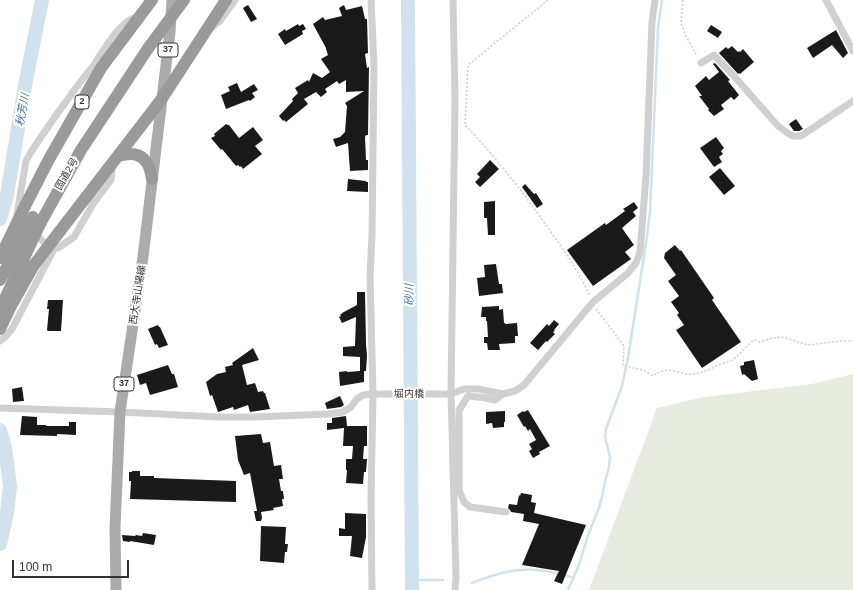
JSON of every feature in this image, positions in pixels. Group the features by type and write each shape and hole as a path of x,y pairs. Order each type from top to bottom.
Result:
{"highway":[{"name":"2","path":"0,258 48,161 100,68 152,0"},
{"name":"国道2号","path":"0,280 81,150 149,47 184,0"},
{"path":"0,329 34,265 161,100 226,0"},
{"path":"118,156 128,153 141,156 148,164 152,179"},
{"name":"国道2号","path":"0,309 37,219"}],"main road":[{"name":"西大寺山陽線","path":"116,590 115,528 120,412 144,257 170,32 172,0"}],"street":[{"path":"206,32 220,21 235,0"},
{"path":"371,0 374,65 370,276 373,394 371,499 372,590"},
{"path":"453,0 455,99 448,394 456,577 455,590"},
{"path":"506,512 470,507 464,502 460,490 460,410 468,396 495,400 503,394 515,391 524,385 593,302 627,274 636,263 640,252 646,176 652,22 655,0"},
{"path":"826,0 853,52"},
{"path":"111,166 111,180 93,204 74,237 58,248 46,244 19,218 17,213 26,161 31,152 116,33 132,18 139,16"},
{"path":"701,63 714,55 733,74 778,126 792,136 801,136 853,101"},
{"path":"0,341 12,329 55,246"},
{"name":"堀内橋","path":"373,394 448,394 464,389 478,389 503,394"},
{"path":"2,408 255,417 343,412 351,408 357,399 363,395 373,394"}],"path":[{"path":"548,0 468,65 465,125 486,147 517,186 569,258 585,285 595,307 624,346 623,366 643,370 653,376 661,371 669,370 677,371 686,375 706,371 732,360 749,343 755,340 760,342 773,338 786,338 808,345 841,341 853,342"},
{"path":"683,0 681,23 685,34 701,63"}],"shaded area":[{"path":"853,374 853,590 589,590 657,408 704,397 812,384"}],"building":[{"path":"248,5 257,19 251,22 243,8"},
{"path":"344,5 346,10 362,6 365,19 367,19 368,53 365,54 367,68 369,67 368,135 365,137 368,170 350,171 348,143 336,147 333,139 340,137 345,132 347,106 345,103 364,91 346,92 346,80 339,84 337,81 325,89 327,92 321,97 316,92 304,99 308,104 286,122 279,116 293,101 292,99 298,93 295,88 308,80 309,82 313,73 322,78 330,72 321,59 328,55 326,48 313,24 323,17 325,20 342,16 339,8"},
{"path":"298,24 299,26 303,24 306,29 302,31 303,34 285,45 278,34 285,29 286,31"},
{"path":"711,25 722,32 718,38 707,31"},
{"path":"836,30 848,53 843,58 832,45 813,58 807,48"},
{"path":"732,46 738,52 743,49 754,62 740,74 738,74 719,53 726,47 728,49"},
{"path":"715,63 730,80 728,81 739,95 734,100 731,97 721,105 724,109 714,116 699,96 702,96 695,86 706,76 709,80 719,72 713,64"},
{"path":"237,83 241,92 254,84 258,90 252,93 255,97 250,101 249,100 226,109 221,95 230,91 228,87"},
{"path":"796,119 803,129 799,131 794,131 789,124"},
{"path":"226,124 229,125 239,138 253,127 263,140 255,146 262,154 243,169 241,166 236,166 211,138 215,136 214,134"},
{"path":"716,137 724,148 721,151 723,154 719,157 722,162 714,167 700,148"},
{"path":"490,160 499,169 480,187 475,182 480,177 477,174"},
{"path":"720,168 735,186 724,195 709,177"},
{"path":"348,179 368,182 368,192 347,191"},
{"path":"525,184 534,194 536,193 543,204 537,208 522,187"},
{"path":"495,201 495,235 488,235 487,218 484,218 484,202"},
{"path":"634,202 638,208 633,212 636,216 622,228 634,245 625,252 631,259 593,286 567,250 605,223 606,225 625,211 623,209"},
{"path":"675,245 680,251 681,250 714,298 712,300 741,342 702,368 676,330 684,325 677,315 679,313 671,302 679,296 668,281 676,275 664,258 665,253"},
{"path":"496,264 499,284 502,284 503,293 479,296 477,278 485,277 484,265"},
{"path":"357,292 365,292 366,371 364,371 364,382 340,386 339,372 360,371 360,357 343,356 343,347 355,346 356,317 342,323 339,317 341,316 340,314 357,305"},
{"path":"48,300 63,300 61,331 47,330 49,309 47,309"},
{"path":"499,306 499,310 503,309 505,324 517,323 518,336 515,336 515,343 499,344 500,350 488,350 487,343 484,343 484,337 488,337 487,321 486,317 481,317 482,307"},
{"path":"554,320 559,324 553,332 555,334 538,350 530,343 547,324 549,326"},
{"path":"158,325 168,345 159,348 157,344 155,345 148,329"},
{"path":"253,348 259,360 242,365 247,385 255,383 258,392 263,391 265,393 270,409 250,412 248,405 234,410 233,407 218,412 212,395 210,396 206,382 217,374 226,372 225,367 233,365 232,363"},
{"path":"754,360 758,379 752,381 744,374 742,375 740,366 744,365 744,362"},
{"path":"168,365 172,374 174,374 178,387 150,395 146,383 140,385 137,375"},
{"path":"22,387 24,401 13,402 12,389"},
{"path":"340,396 344,405 341,407 327,409 325,403"},
{"path":"528,410 550,446 539,452 540,454 533,458 529,451 532,449 529,444 536,440 530,429 528,431 525,426 524,427 517,415"},
{"path":"505,411 504,427 493,428 492,423 486,424 486,412"},
{"path":"22,416 37,417 37,425 46,426 69,426 69,422 76,422 76,435 20,435"},
{"path":"346,416 347,426 367,426 367,446 364,446 363,459 367,459 363,484 346,483 346,459 352,459 353,446 343,446 344,428 327,430 327,423 332,423 332,418"},
{"path":"261,434 263,443 270,442 274,466 281,465 283,479 279,479 284,499 282,499 283,506 273,508 274,510 261,512 261,521 256,521 254,511 257,511 250,473 244,475 238,460 235,436"},
{"path":"140,471 140,476 154,476 154,478 236,481 236,502 130,499 131,481 129,481 129,472"},
{"path":"521,493 532,495 531,502 536,503 534,513 586,525 562,584 554,581 559,571 522,565 539,524 523,521 524,514 511,512 508,508 509,504 517,505 519,495 520,496"},
{"path":"345,513 366,514 366,537 362,558 350,556 352,536 339,536 339,528 345,529"},
{"path":"261,526 286,527 285,544 288,544 287,552 285,552 284,563 260,561"},
{"path":"143,533 156,535 154,545 123,541 122,535 142,536"}],"waterway":[{"name":"秋芳川","path":"0,219 7,195 26,80 42,0"},
{"name":"砂川","path":"408,0 412,590"},
{"path":"568,590 579,565 588,535 599,508 610,457 605,437 606,429 622,386 628,358 650,212 658,28 662,0"},
{"name":"秋芳川","path":"0,430 5,448 10,486 7,513 0,544"},
{"path":"472,583 502,573 526,570 547,571 574,578"},
{"path":"412,580 443,580"}]}
